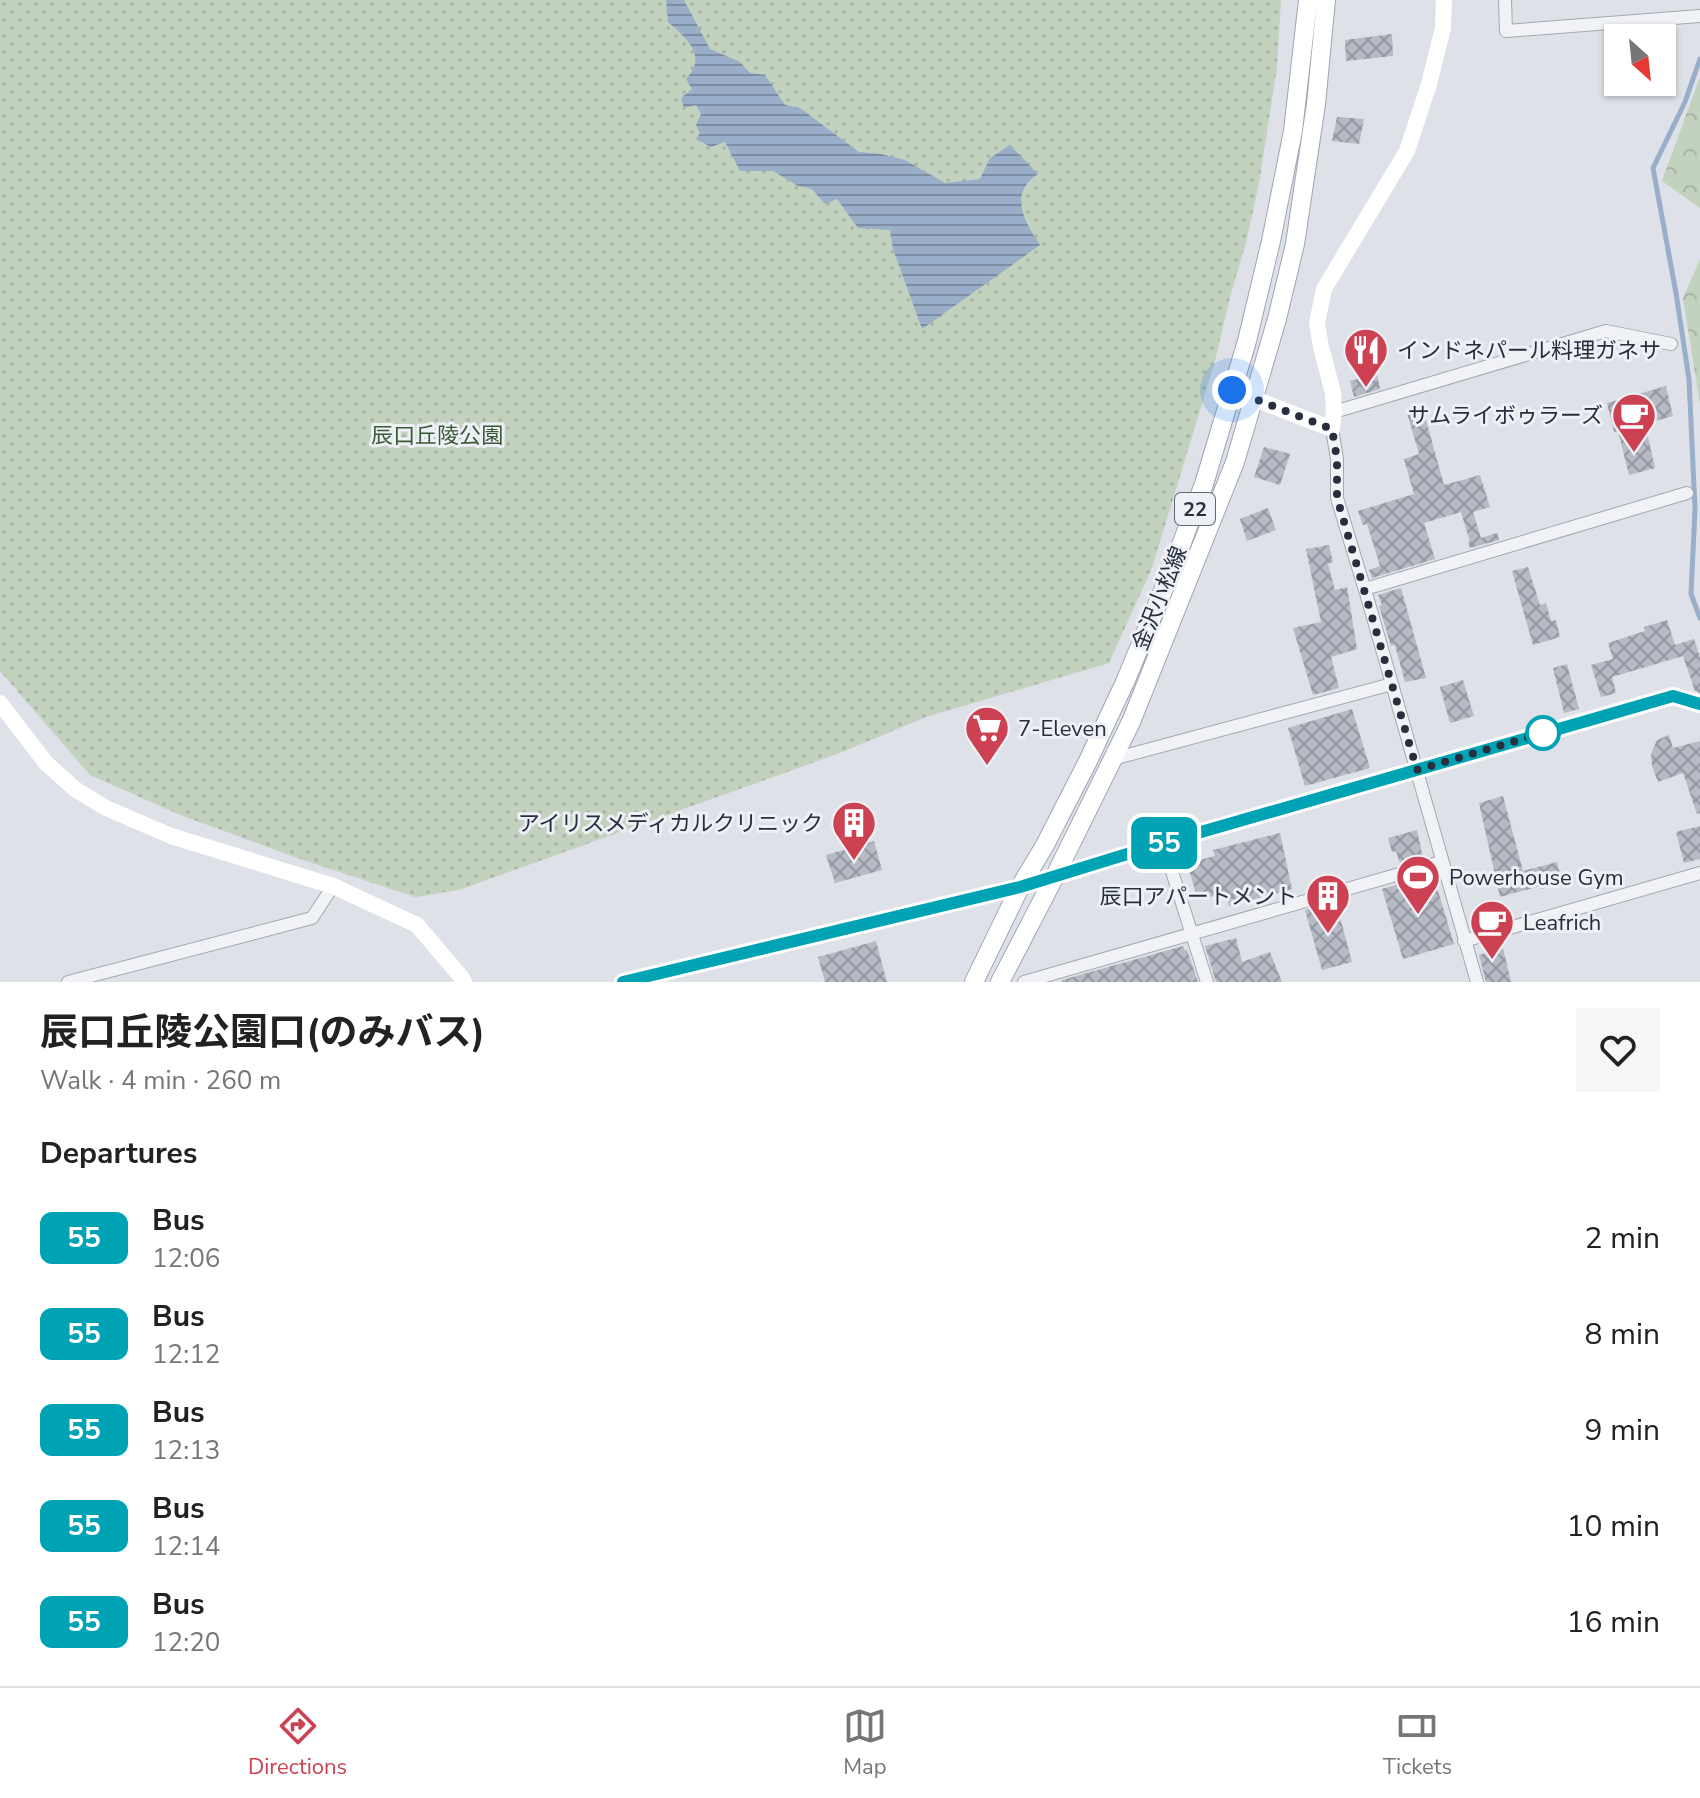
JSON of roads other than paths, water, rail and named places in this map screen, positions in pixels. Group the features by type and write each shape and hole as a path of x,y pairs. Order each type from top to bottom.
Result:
{"main road":[{"name":"金沢小松線","path":"974,982 1125,682 1204,484 1247,341 1271,241 1293,131 1308,0"},
{"name":"金沢小松線","path":"1000,982 1131,722 1235,462 1295,244 1316,104 1326,0"}],"street":[{"path":"1444,0 1443,28 1407,151 1324,289 1317,323 1333,393 1337,498 1477,982"},
{"path":"1505,0 1506,31 1700,16"},
{"path":"1334,412 1606,331 1671,344"},
{"path":"1232,390 1332,429"},
{"path":"1365,589 1687,493"},
{"path":"1113,759 1392,684"},
{"path":"623,982 1020,887 1673,696 1700,704"},
{"path":"0,703 46,763 75,789 106,808 171,836 333,886 417,925 464,982"},
{"path":"1163,843 1207,982"},
{"path":"1024,982 1441,862"},
{"path":"1464,941 1700,873"},
{"path":"68,982 312,918 333,886"}],"water":[{"path":"666,0 684,0 710,49 740,62 750,73 765,75 785,105 800,108 859,152 905,160 945,183 980,179 990,158 1010,145 1038,174 1023,190 1021,198 1024,217 1040,245 922,329 893,249 890,230 858,228 837,199 825,204 812,189 798,186 773,171 740,171 725,142 711,147 696,139 700,133 696,125 701,114 696,105 684,108 681,98 692,89 686,79 695,62 695,55 688,41 668,22"}],"waterway":[{"path":"1700,59 1685,102 1653,168 1689,379 1695,509 1691,594 1700,618"}],"place":[{"name":"インドネパール料理ガネサ","path":"1366,389"},
{"name":"サムライボゥラーズ","path":"1634,454"},
{"name":"7-Eleven","path":"987,767"},
{"name":"アイリスメディカルクリニック","path":"854,862"},
{"name":"Powerhouse Gym","path":"1418,916"},
{"name":"辰口アパートメント","path":"1328,935"},
{"name":"Leafrich","path":"1492,961"}],"park label":[{"name":"辰口丘陵公園","path":"437,435"}]}
